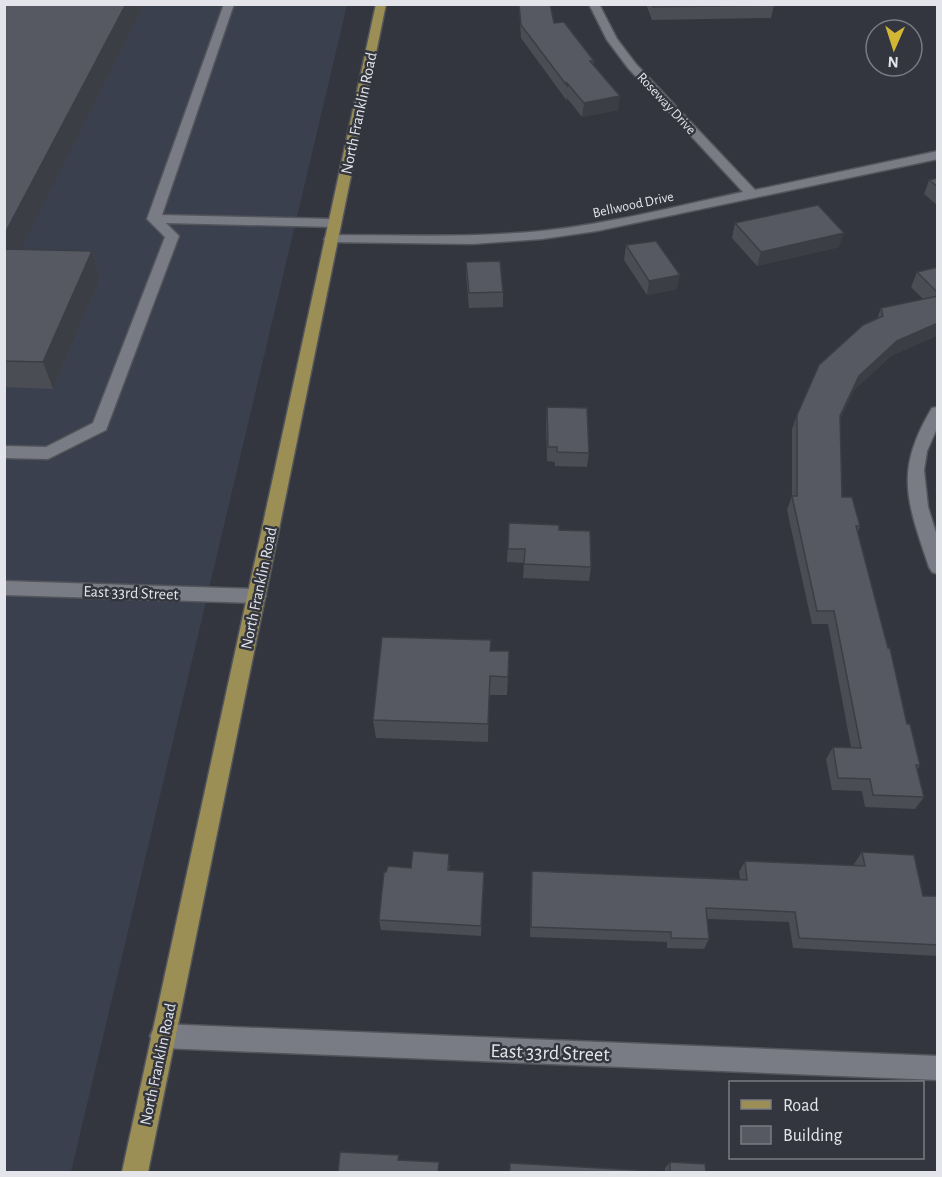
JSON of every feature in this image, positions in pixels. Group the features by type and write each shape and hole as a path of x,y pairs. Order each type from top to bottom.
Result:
{"main road":[{"name":"North Franklin Road","path":"135,1173 381,4"}],"street":[{"path":"154,219 229,4"},
{"name":"Roseway Drive","path":"594,4 612,40 632,66 753,194"},
{"name":"Bellwood Drive","path":"331,238 472,240 542,236 597,227 938,155"},
{"path":"154,219 334,224"},
{"path":"4,452 48,453 100,426 172,236 154,219"},
{"path":"938,412 918,448 914,480 916,498 938,567"},
{"name":"East 33rd Street","path":"4,588 256,596"},
{"name":"East 33rd Street","path":"162,1036 938,1068"}],"shaded area":[{"path":"5,5 347,5 71,1172 5,1172"}],"building":[{"path":"4,4 126,4 4,235"},
{"path":"519,4 550,4 554,23 564,22 594,61 590,61 620,96 584,103 566,82 568,87 521,25"},
{"path":"652,4 773,4 774,5 653,7"},
{"path":"938,178 938,187 929,180"},
{"path":"818,205 844,233 761,252 735,223"},
{"path":"656,241 680,275 649,281 626,245"},
{"path":"4,249 92,251 43,362 4,361"},
{"path":"500,261 503,292 469,293 466,262"},
{"path":"938,267 938,293 917,272"},
{"path":"938,296 938,323 897,341 859,376 840,416 842,497 852,497 860,526 856,526 888,648 890,648 907,724 910,724 920,765 916,765 924,797 873,795 870,779 838,778 833,747 861,748 834,611 817,611 792,496 797,496 797,415 819,365 863,325 883,316 881,308"},
{"path":"547,407 587,408 589,453 557,452 557,447 548,447"},
{"path":"509,523 559,525 559,530 590,531 591,567 524,564 525,549 508,549"},
{"path":"382,637 491,640 490,651 509,651 508,677 490,676 488,724 373,720"},
{"path":"413,851 449,854 448,870 484,872 481,926 379,920 384,872 388,866 411,868"},
{"path":"862,852 914,855 923,896 938,896 938,945 799,938 795,912 706,908 709,939 671,938 671,932 531,927 532,871 747,880 745,861 865,866"},
{"path":"340,1152 399,1155 398,1160 439,1162 438,1173 338,1173"},
{"path":"670,1162 705,1164 706,1173 510,1173 510,1163 670,1172"}]}
